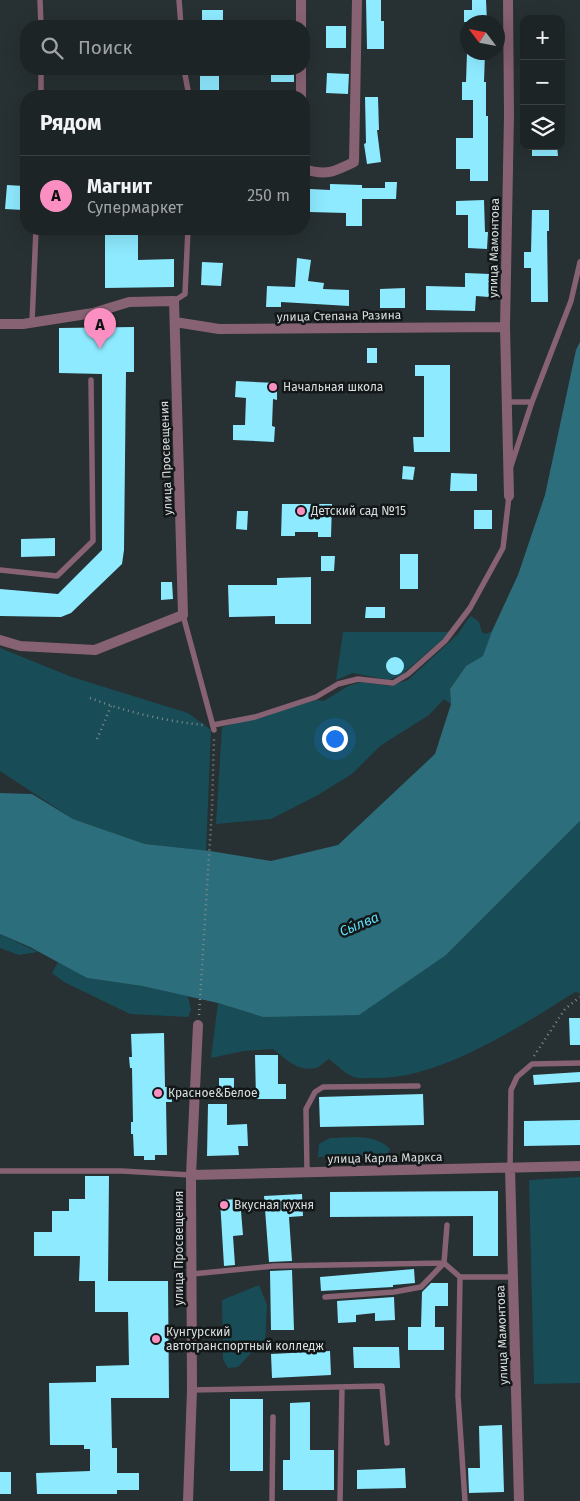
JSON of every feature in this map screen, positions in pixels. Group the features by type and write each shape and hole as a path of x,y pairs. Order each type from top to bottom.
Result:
{"street":[{"path":"301,20 302,0"},
{"path":"310,171 318,173 333,172 354,162 357,0"},
{"name":"улица Мамонтова","path":"508,0 509,115 504,327 508,496"},
{"path":"301,75 301,90"},
{"path":"0,324 32,323 92,313 129,302 174,301"},
{"name":"улица Просвещения","path":"174,301 183,615"},
{"name":"улица Степана Разина","path":"175,322 219,329 504,327"},
{"path":"0,640 20,646 95,650 183,615"},
{"name":"улица Просвещения","path":"188,1501 192,1390 191,1175 198,1022"},
{"name":"улица Карла Маркса","path":"191,1175 580,1166"},
{"name":"улица Мамонтова","path":"510,1168 518,1501"}],"lane":[{"path":"40,0 40,20"},
{"path":"179,0 181,20"},
{"path":"41,75 41,90"},
{"path":"185,75 188,90"},
{"path":"32,323 36,235"},
{"path":"174,301 186,294 188,235"},
{"path":"508,476 532,402 571,301 580,262"},
{"path":"0,570 57,576 93,540 91,380"},
{"path":"506,402 532,402"},
{"path":"183,615 214,728 316,697 338,684 358,678 392,683 408,674 445,641 470,608 503,548 508,496"},
{"path":"510,1168 511,1090 517,1077 532,1064 580,1063"},
{"path":"307,1172 306,1109 314,1092 323,1087 418,1086"},
{"path":"0,1171 122,1172 191,1175"},
{"path":"325,1296 394,1292 421,1287 444,1263 447,1225"},
{"path":"192,1274 274,1266 444,1263 460,1277 512,1276"},
{"path":"460,1277 458,1396 465,1501"},
{"path":"340,1501 342,1386"},
{"path":"192,1390 382,1386 387,1443"},
{"path":"272,1501 273,1417"}],"path":[{"path":"90,698 111,706 214,728 212,809 198,1022"},
{"path":"97,739 111,706"},
{"path":"532,1064 533,1059 565,1009 580,997"}],"shaded area":[{"path":"471,616 479,622 482,632 486,634 492,631 483,657 466,666 450,689 451,704 444,699 429,715 380,746 352,774 318,795 271,819 216,824 222,727 316,700 324,701 348,686 361,682 390,686 408,680 458,634"},
{"path":"343,632 448,632 443,639 401,675 389,680 353,673 336,680"},
{"path":"0,648 72,677 188,713 211,730 206,851 145,844 73,819 0,771"},
{"path":"580,821 580,993 575,992 478,1049 424,1071 398,1077 356,1078 329,1059 316,1068 303,1068 292,1064 273,1049 244,1051 211,1058 218,1003 263,1017 446,955"},
{"path":"0,934 38,952 19,955 0,948"},
{"path":"58,962 87,978 142,986 188,996 191,1010 188,1017 130,1014 64,982 52,973"},
{"path":"330,1138 370,1138 390,1149 386,1157 318,1157 319,1144"},
{"path":"580,1177 580,1383 534,1384 529,1180"},
{"path":"259,1285 267,1305 265,1344 261,1350 251,1353 238,1367 228,1368 223,1359 222,1300"}],"water":[{"name":"Сы́лва","path":"580,342 580,821 446,955 359,1015 263,1017 218,1003 142,986 87,978 30,947 0,934 0,793 32,794 73,819 145,844 210,851 271,861 338,845 435,754 451,704 450,689 466,666 483,656 492,631 518,575 545,495 576,350"}],"building":[{"path":"366,0 381,0 381,21 384,21 384,49 367,49"},
{"path":"472,0 486,0 487,15 464,15 464,10 472,10"},
{"path":"202,10 223,10 223,20 202,20"},
{"path":"326,26 346,26 346,48 326,48"},
{"path":"467,60 485,60 484,82 486,82 486,116 488,116 488,181 470,181 470,169 456,169 456,138 473,138 473,100 462,100 462,82 466,82"},
{"path":"327,73 349,74 348,94 326,93"},
{"path":"271,75 294,75 294,82 271,82"},
{"path":"200,76 219,76 219,90 200,90"},
{"path":"365,97 378,97 379,130 377,130 381,162 367,164 364,144 366,143"},
{"path":"532,150 557,150 558,156 532,156"},
{"path":"385,182 397,182 396,199 362,199 362,226 346,226 346,213 310,212 310,189 330,190 330,184 362,185 362,188 385,188"},
{"path":"7,185 20,186 20,210 5,209"},
{"path":"484,200 485,232 488,232 487,249 468,248 468,215 456,215 456,201"},
{"path":"532,210 549,210 549,231 547,231 548,302 531,302 531,268 524,268 524,252 531,252"},
{"path":"105,235 138,235 138,260 174,259 174,287 105,288"},
{"path":"297,258 311,260 308,281 324,283 323,289 349,290 349,306 281,302 281,307 266,307 267,286 295,287"},
{"path":"202,262 223,263 221,286 201,285"},
{"path":"465,273 490,274 489,297 476,296 475,311 426,310 426,286 465,287"},
{"path":"405,288 405,308 380,308 380,289"},
{"path":"134,327 134,372 126,372 124,550 122,564 71,613 61,617 0,616 0,589 58,594 102,550 102,374 59,373 59,328"},
{"path":"367,348 377,348 377,363 367,363"},
{"path":"415,365 450,365 450,452 414,452 413,437 424,437 424,376 415,376"},
{"path":"236,381 277,383 277,400 273,399 272,426 275,427 274,442 233,440 233,425 245,425 246,398 235,397"},
{"path":"403,466 415,467 413,480 402,479"},
{"path":"451,473 477,474 477,491 450,491"},
{"path":"282,504 332,504 331,537 318,537 318,532 295,532 295,536 281,536"},
{"path":"474,510 492,510 492,529 474,529"},
{"path":"237,511 248,511 247,530 236,529"},
{"path":"55,538 55,556 21,557 21,539"},
{"path":"400,554 418,554 418,589 400,589"},
{"path":"321,556 335,556 334,571 321,571"},
{"path":"311,577 311,624 275,624 275,616 229,617 228,585 277,585 277,578"},
{"path":"161,582 172,582 173,599 161,600"},
{"path":"366,607 385,607 385,618 365,618"},
{"path":"395,657 401,660 404,666 401,672 395,675 389,672 386,666 389,660"},
{"path":"569,1018 580,1018 580,1045 570,1045"},
{"path":"164,1033 165,1087 171,1087 172,1102 166,1102 167,1155 155,1155 155,1160 144,1160 144,1156 134,1156 133,1134 131,1134 131,1122 133,1122 132,1068 130,1068 129,1057 132,1057 131,1034"},
{"path":"255,1055 278,1055 278,1084 286,1084 286,1099 256,1099"},
{"path":"580,1072 580,1082 534,1085 533,1075"},
{"path":"219,1078 234,1078 234,1093 219,1093"},
{"path":"423,1094 424,1125 320,1127 319,1097"},
{"path":"208,1104 227,1104 227,1125 247,1124 248,1146 238,1146 239,1155 207,1156"},
{"path":"580,1120 580,1145 524,1146 524,1121"},
{"path":"85,1176 109,1176 108,1281 168,1281 169,1398 111,1398 112,1448 117,1448 117,1473 139,1473 139,1490 117,1490 117,1494 37,1494 36,1473 90,1471 90,1449 84,1449 84,1445 50,1445 49,1383 96,1382 96,1366 129,1365 128,1312 95,1312 95,1281 79,1281 80,1256 34,1256 34,1232 52,1232 52,1211 69,1211 69,1199 85,1199"},
{"path":"498,1191 498,1256 473,1256 473,1216 330,1217 330,1192"},
{"path":"302,1194 303,1216 289,1217 292,1261 269,1262 264,1196"},
{"path":"240,1199 243,1235 233,1236 235,1265 224,1266 220,1200"},
{"path":"414,1269 415,1283 393,1285 393,1287 321,1291 320,1277"},
{"path":"292,1270 294,1330 271,1330 270,1271"},
{"path":"431,1283 448,1283 448,1306 435,1306 435,1327 444,1327 444,1350 408,1350 408,1327 421,1327 422,1292"},
{"path":"394,1297 395,1320 375,1321 375,1313 356,1315 356,1322 338,1323 337,1301"},
{"path":"353,1347 399,1347 400,1368 354,1368"},
{"path":"330,1351 331,1375 272,1378 271,1354"},
{"path":"230,1399 263,1399 263,1471 230,1471"},
{"path":"310,1402 310,1450 334,1450 334,1490 283,1490 283,1460 290,1460 290,1403"},
{"path":"502,1425 504,1492 469,1493 468,1468 480,1468 479,1426"},
{"path":"405,1468 406,1488 357,1489 357,1470"},
{"path":"0,1472 11,1472 11,1494 0,1494"}],"place":[{"name":"Магнит","path":"100,349"},
{"name":"Начальная школа","path":"273,387"},
{"name":"Детский сад №15","path":"301,511"},
{"name":"Красное&Белое","path":"158,1093"},
{"name":"Вкусная кухня","path":"224,1205"},
{"name":"Кунгурский автотранспортный колледж","path":"156,1339"}]}
